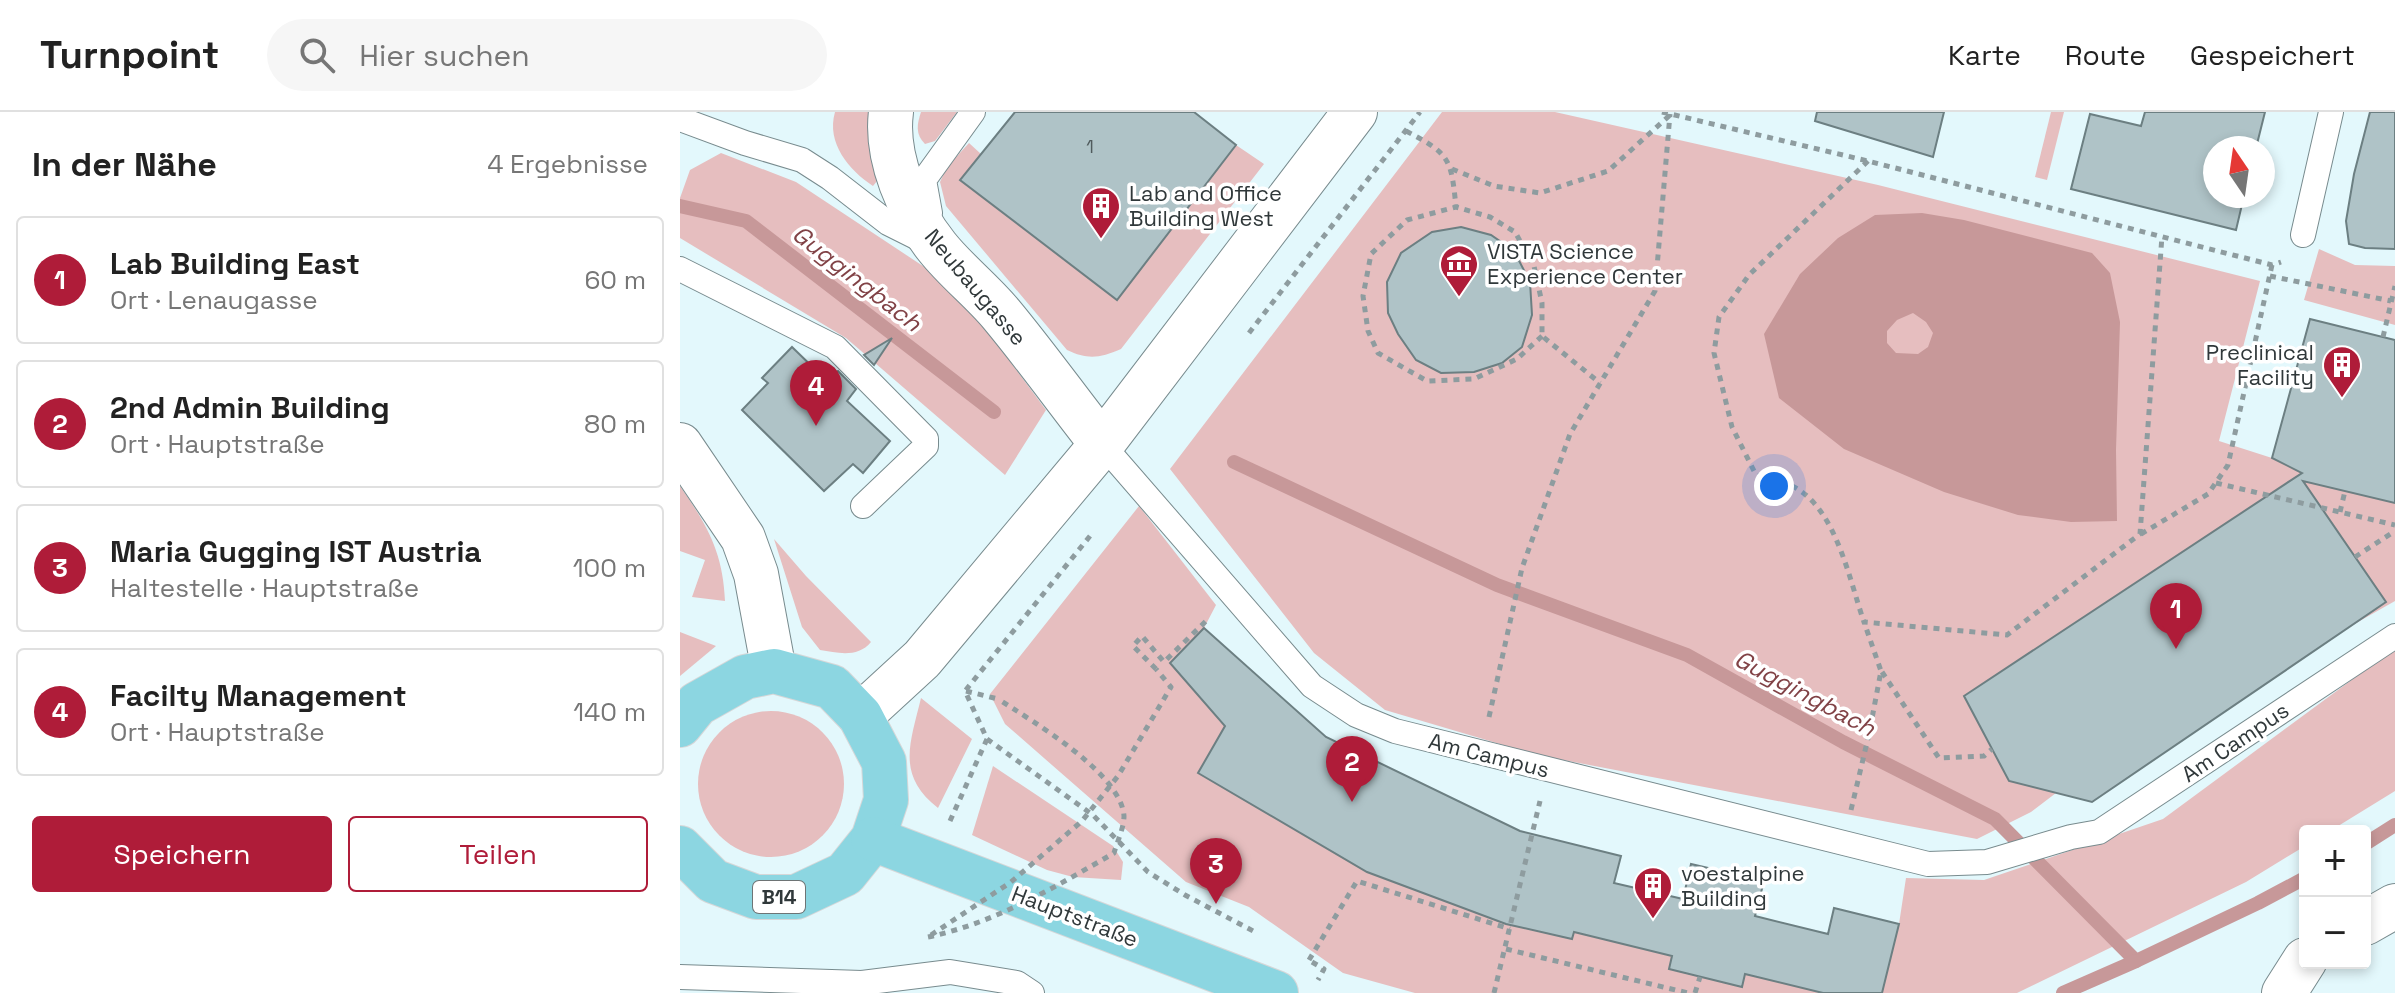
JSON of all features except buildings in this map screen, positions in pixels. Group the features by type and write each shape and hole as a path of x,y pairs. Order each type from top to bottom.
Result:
{"main road":[{"name":"B14","path":"680,848 713,881 756,897 796,897 845,874 873,839 886,800 884,762 860,716 832,687 774,671"},
{"path":"680,725 697,704 745,677 774,671"},
{"name":"Hauptstraße","path":"873,839 1276,993"}],"street":[{"name":"Neubaugasse","path":"891,112 889,128 894,161 912,207 937,247 999,312 1102,444"},
{"path":"860,716 922,659 1102,444 1355,112"},
{"path":"680,445 743,538 756,574 774,671"},
{"path":"2371,920 2395,906"},
{"path":"2284,993 2299,969"}],"lane":[{"path":"937,247 924,180 973,112"},
{"path":"2303,235 2331,112"},
{"path":"681,123 802,160 888,223 937,247"},
{"path":"680,269 835,347 926,439 926,446 863,506"},
{"name":"Am Campus","path":"1102,444 1312,686 1356,715 1395,731 1928,864 1987,862 2071,837 2099,832 2395,636"},
{"path":"680,977 865,988 950,972 1017,983 1032,993"}],"path":[{"path":"1662,112 1868,161 2272,265 2291,257 2303,235"},
{"path":"1452,169 1494,186 1540,193 1608,171 1670,114"},
{"path":"1482,753 1522,568 1570,434 1655,291 1670,114"},
{"path":"1406,131 1439,148 1452,169 1456,207"},
{"path":"1868,161 1749,275 1719,317 1714,353 1732,427 1756,475 1793,486 1820,508 1834,537 1881,671 1939,758 1984,756 1992,749"},
{"path":"1456,207 1490,217 1515,232 1534,266 1542,303 1542,336 1517,359 1474,379 1427,381 1378,353 1368,331 1363,296 1371,254 1407,220 1456,207"},
{"path":"2140,534 2162,236"},
{"path":"1864,622 2007,635 2140,534 2208,494 2228,465 2272,265"},
{"path":"2270,276 2391,301"},
{"path":"2383,337 2395,286"},
{"path":"1542,336 1600,383"},
{"path":"2216,483 2395,525"},
{"path":"2340,512 2345,491"},
{"path":"2355,557 2395,531"},
{"path":"965,691 998,699 1064,742 1091,765 1101,776 1111,788 1121,800 1124,819 1114,853 1023,903 958,930 928,937 1011,882 1082,821 1109,787 1118,776 1171,687 1133,646 1142,636 1164,662 1233,595"},
{"path":"1862,767 1881,671"},
{"path":"987,739 1093,815 1148,872 1266,938"},
{"path":"1494,993 1548,769"},
{"path":"1309,960 1357,881 1510,929"},
{"path":"1506,949 1688,993"},
{"path":"1301,956 1324,969 1312,993"},
{"path":"1695,993 1700,977"}],"shaded area":[{"path":"835,112 870,112 871,151 877,181 873,186 842,155 834,134"},
{"path":"921,112 957,112 935,141 925,144 918,129"},
{"path":"1442,112 1555,112 1878,185 2260,281 2219,441 2272,458 2331,487 2395,503 2395,601 2056,793 2031,812 1977,839 1537,755 1385,710 1314,653 1170,469"},
{"path":"2051,112 2064,112 2047,180 2035,177"},
{"path":"969,143 981,154 961,179 1236,145 1264,164 1121,349 1100,356 1088,356 1067,350 946,206 940,182 947,167"},
{"path":"721,153 796,182 938,276 995,341 1046,410 1005,475 846,338 680,238 680,198 690,170"},
{"path":"1922,213 1964,220 2092,253 2110,273 2120,322 2117,521 2071,522 2018,515 1944,492 1844,449 1779,398 1764,334 1800,274 1838,238 1875,215","holes":["1913,313 1926,322 1933,333 1928,347 1918,354 1896,353 1887,343 1887,331 1897,320"]},
{"path":"2319,249 2355,265 2395,266 2395,325 2304,300"},
{"path":"680,486 712,540 721,568 725,601 692,597 705,560 680,551"},
{"path":"1139,506 1216,605 1204,628 1170,663 1225,726 1198,773 1367,872 1500,922 1571,939 1574,932 1672,956 1669,969 1745,974 1823,993 1415,993 1343,973 1249,907 1186,882 1005,724 990,694"},
{"path":"774,539 871,642 866,647 847,653 820,650 802,627"},
{"path":"680,632 716,646 680,676"},
{"path":"2395,648 2395,791 2340,825 2299,825 2299,850 2246,882 2017,993 1882,993 1899,924 1906,878 1984,880 2163,819"},
{"path":"921,698 972,739 938,808 925,796 911,771 910,744"},
{"path":"771,711 799,716 823,732 839,756 844,784 839,812 823,836 799,852 771,857 743,852 719,836 703,812 698,784 703,756 719,732 743,716"},
{"path":"993,766 1113,846 1123,862 1121,880 1073,877 1047,870 972,835"}],"waterway":[{"name":"Guggingbach","path":"680,206 746,221 994,412"},
{"name":"Guggingbach","path":"1234,462 1497,585 1687,655 1843,742 1995,819 2136,961 2299,881"},
{"name":"Guggingbach","path":"2371,840 2395,825"},
{"path":"2063,993 2136,961"}],"place":[{"name":"Lab and Office Building West","path":"1101,240"},
{"name":"VISTA Science Experience Center","path":"1459,298"},
{"name":"Preclinical Facility","path":"2342,399"},
{"name":"Facilty Management","path":"816,426"},
{"name":"Lab Building East","path":"2176,649"},
{"name":"2nd Admin Building","path":"1352,802"},
{"name":"Maria Gugging IST Austria","path":"1216,904"},
{"name":"voestalpine Building","path":"1653,920"}]}
